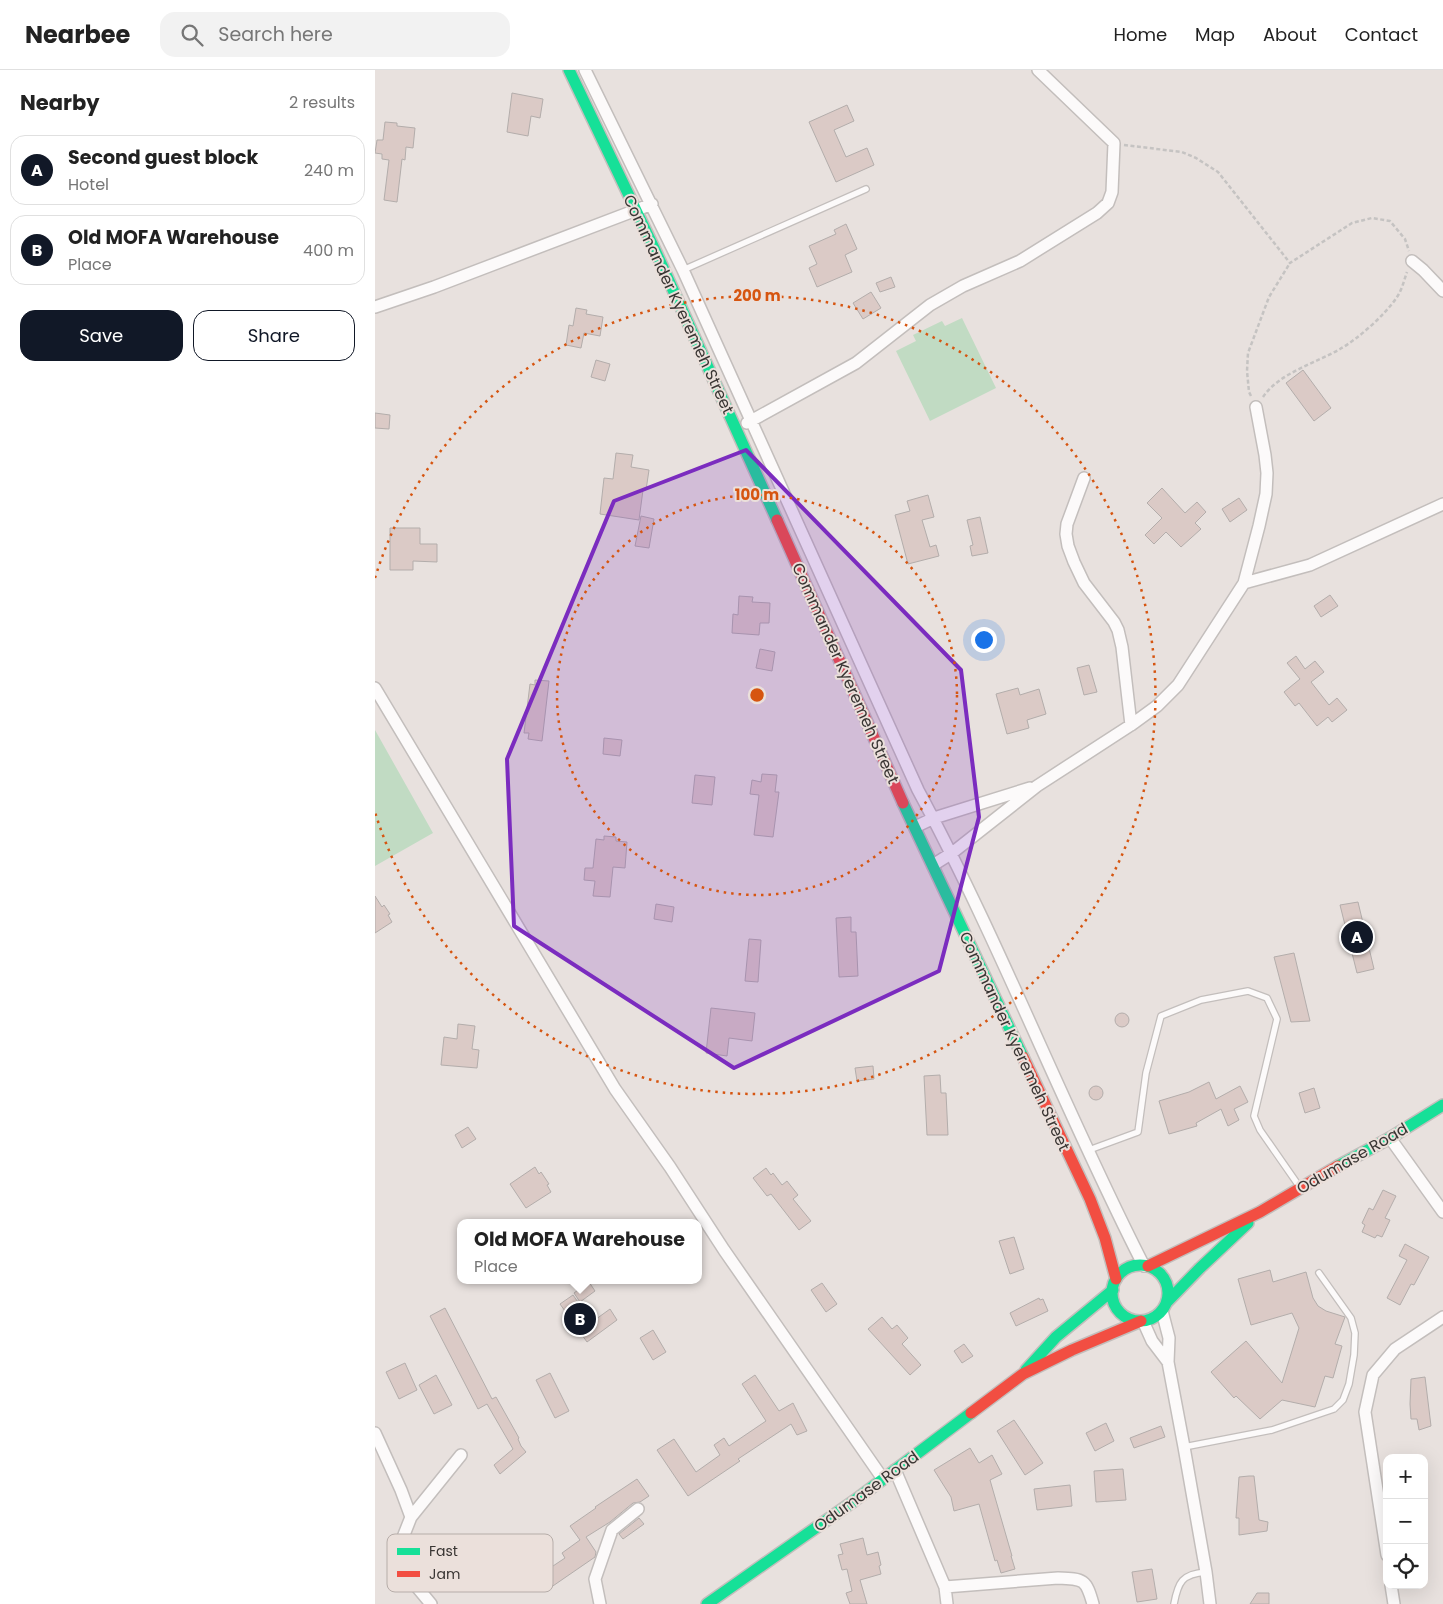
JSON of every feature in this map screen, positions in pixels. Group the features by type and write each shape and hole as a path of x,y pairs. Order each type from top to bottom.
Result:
{"street":[{"name":"Commander Kyeremeh Street","path":"569,70 660,260 737,428 915,827 1090,1199 1105,1238 1117,1278"},
{"name":"Commander Kyeremeh Street","path":"585,70 683,270 918,790 952,853 1089,1150 1146,1266"},
{"path":"737,428 856,363 930,305 963,286 1019,261 1097,213 1108,203 1112,192 1114,143 1038,70"},
{"path":"375,307 434,287 652,204"},
{"path":"1412,261 1443,291"},
{"path":"933,865 952,853 1037,786 1131,725 1157,706 1178,686 1244,584 1266,494 1267,473 1265,455 1256,407"},
{"path":"1084,478 1067,524 1068,546 1084,583 1118,630 1122,647 1131,725"},
{"path":"1244,584 1310,565 1443,504"},
{"path":"375,688 615,1089 670,1167 729,1259 883,1479"},
{"path":"915,827 934,818 1037,786"},
{"name":"Odumase Road","path":"1146,1266 1261,1212 1390,1138 1443,1105"},
{"path":"1390,1138 1443,1212"},
{"name":"Odumase Road","path":"1165,1306 1200,1268 1261,1212"},
{"path":"1165,1306 1154,1318 1142,1322 1123,1316 1113,1300 1113,1290 1117,1278 1128,1268 1146,1266 1158,1271 1165,1280 1168,1290 1165,1306 1169,1338 1168,1362 1206,1572 1210,1604"},
{"name":"Odumase Road","path":"1023,1374 1049,1344 1113,1290"},
{"path":"1385,1544 1365,1412 1373,1375 1395,1349 1443,1317"},
{"path":"1142,1322 1152,1341 1168,1362"},
{"name":"Odumase Road","path":"707,1604 883,1479 1023,1374 1072,1350 1142,1322"},
{"path":"375,1433 411,1517"},
{"path":"404,1534 411,1517 461,1455"},
{"path":"895,1470 945,1587 947,1604"},
{"path":"600,1604 595,1579 612,1530 638,1509"},
{"path":"945,1587 1059,1578 1076,1579 1083,1581 1089,1590 1093,1604"},
{"path":"1392,1589 1394,1604"},
{"path":"421,1592 431,1604"}],"lane":[{"path":"683,270 867,189"},
{"path":"1089,1150 1138,1132 1146,1073 1161,1016 1201,1000 1248,992 1267,998 1277,1019 1254,1116 1260,1130 1300,1188"},
{"path":"1184,1446 1231,1439 1272,1430 1334,1409 1343,1400 1349,1384 1354,1355 1355,1333 1351,1318 1319,1273"},
{"path":"1174,1604 1182,1579 1197,1573 1206,1572"}],"path":[{"path":"1114,143 1182,152 1196,158 1218,172 1289,263"},
{"path":"1405,239 1390,221 1373,218 1352,223 1289,263 1269,297 1248,353 1249,392 1256,407 1268,390 1301,368 1342,348 1379,319 1398,296 1412,261"}],"highlighted area":[{"path":"746,450 961,670 979,817 939,971 734,1068 514,926 507,759 614,501"}],"green space":[{"path":"962,318 996,388 930,421 896,351 916,341 913,335 942,321 945,326"},
{"path":"375,730 433,833 375,866"}],"building":[{"path":"512,93 543,99 540,118 531,116 528,136 507,132"},
{"path":"847,105 854,121 834,130 846,157 867,148 874,165 836,182 809,122"},
{"path":"385,122 397,123 397,126 415,128 413,148 406,147 405,160 402,159 397,202 384,200 389,160 382,159 382,154 375,153 377,140 383,140"},
{"path":"846,224 857,249 845,255 852,272 817,287 809,268 817,264 809,246 836,234 834,230"},
{"path":"891,277 895,287 880,292 876,283"},
{"path":"871,292 881,308 863,319 853,303"},
{"path":"576,308 587,310 586,314 603,317 600,336 584,333 581,348 566,345 569,325 573,326"},
{"path":"596,360 610,364 605,381 591,377"},
{"path":"1303,370 1331,408 1314,421 1286,383"},
{"path":"375,413 390,415 389,429 375,428"},
{"path":"616,453 633,455 631,467 649,470 646,490 643,490 639,520 600,514 604,478 613,479"},
{"path":"1162,488 1185,513 1197,502 1206,512 1195,523 1201,529 1181,547 1166,532 1154,544 1145,535 1162,518 1147,503"},
{"path":"928,495 934,517 922,520 930,547 936,545 939,556 908,564 895,515 910,511 907,501"},
{"path":"1239,498 1247,510 1230,522 1222,509"},
{"path":"641,516 654,519 649,548 635,546"},
{"path":"980,517 988,553 972,556 970,546 973,545 967,520"},
{"path":"390,528 420,528 420,544 437,544 437,562 413,561 413,570 390,570"},
{"path":"1330,595 1338,606 1321,617 1314,606"},
{"path":"739,596 753,597 752,602 770,603 769,623 760,623 759,635 732,633 733,614 738,615"},
{"path":"760,649 775,652 772,671 756,668"},
{"path":"1296,656 1305,669 1315,661 1324,672 1311,682 1329,705 1337,698 1347,710 1332,722 1328,717 1317,726 1299,703 1295,706 1284,692 1300,679 1287,663"},
{"path":"1089,665 1097,692 1084,695 1077,668"},
{"path":"535,680 549,681 542,741 528,739 529,733 524,733 530,684 535,685"},
{"path":"1018,688 1020,695 1039,689 1046,714 1027,720 1029,728 1007,734 996,694"},
{"path":"604,738 622,740 620,756 603,754"},
{"path":"762,774 777,775 775,792 779,792 773,837 754,835 759,795 750,794 752,780 761,782"},
{"path":"695,775 715,777 712,805 692,803"},
{"path":"604,836 616,837 616,841 627,842 625,868 613,867 610,897 593,896 595,881 584,880 585,868 593,868 596,839 604,840"},
{"path":"375,896 382,907 384,905 390,914 388,915 392,922 375,933"},
{"path":"1358,902 1374,969 1357,973 1340,905"},
{"path":"656,904 674,907 672,922 654,919"},
{"path":"851,917 851,932 856,932 858,976 839,977 836,918"},
{"path":"749,939 761,940 758,982 745,981"},
{"path":"1294,953 1310,1021 1291,1022 1274,957"},
{"path":"711,1008 755,1013 752,1041 729,1038 727,1056 706,1053"},
{"path":"1119,1013 1125,1013 1129,1020 1125,1027 1119,1027 1115,1023 1115,1017"},
{"path":"458,1024 475,1026 472,1049 479,1050 477,1068 441,1065 444,1037 457,1039"},
{"path":"873,1066 874,1079 857,1081 855,1068"},
{"path":"940,1075 941,1093 946,1093 948,1135 927,1135 924,1076"},
{"path":"1209,1082 1216,1099 1240,1086 1248,1102 1234,1109 1239,1120 1228,1126 1221,1109 1196,1123 1197,1126 1169,1134 1159,1101 1189,1092"},
{"path":"1093,1086 1099,1086 1103,1093 1099,1100 1093,1100 1089,1096 1089,1090"},
{"path":"1314,1088 1320,1108 1305,1113 1299,1093"},
{"path":"468,1127 476,1139 462,1148 455,1135"},
{"path":"535,1167 549,1184 547,1185 551,1192 526,1208 510,1184"},
{"path":"766,1168 771,1175 773,1173 782,1185 787,1181 798,1195 793,1199 811,1221 799,1230 771,1194 767,1196 753,1178"},
{"path":"1383,1190 1396,1196 1385,1218 1390,1220 1382,1237 1377,1235 1375,1238 1362,1232 1365,1225 1362,1223 1369,1208 1373,1210"},
{"path":"1014,1237 1024,1269 1010,1274 999,1241"},
{"path":"1405,1244 1429,1257 1414,1285 1411,1284 1400,1305 1387,1298 1407,1260 1399,1256"},
{"path":"1270,1270 1273,1282 1306,1272 1313,1298 1318,1306 1326,1311 1345,1317 1335,1344 1342,1346 1333,1378 1325,1376 1315,1407 1282,1400 1260,1419 1236,1396 1234,1398 1211,1372 1246,1341 1282,1383 1299,1328 1292,1313 1251,1325 1238,1279"},
{"path":"822,1283 837,1304 826,1312 811,1290"},
{"path":"586,1284 590,1284 595,1291 580,1302 574,1293"},
{"path":"573,1295 592,1322 610,1309 617,1320 587,1342 560,1304"},
{"path":"1039,1298 1040,1300 1043,1299 1048,1311 1016,1326 1010,1313"},
{"path":"445,1308 492,1399 496,1397 519,1438 521,1446 526,1452 500,1474 494,1465 513,1449 487,1404 478,1409 430,1316"},
{"path":"882,1317 892,1329 897,1325 908,1338 902,1344 921,1365 910,1375 868,1329"},
{"path":"653,1330 666,1352 653,1360 640,1338"},
{"path":"964,1344 973,1356 962,1363 954,1351"},
{"path":"405,1363 417,1390 399,1399 386,1372"},
{"path":"550,1373 569,1411 555,1418 536,1380"},
{"path":"436,1375 452,1405 434,1414 419,1385"},
{"path":"755,1375 779,1411 793,1403 807,1431 797,1435 791,1424 738,1459 740,1461 688,1496 657,1450 674,1439 696,1472 720,1455 714,1445 724,1438 729,1446 766,1421 742,1384"},
{"path":"1425,1377 1431,1426 1419,1430 1417,1419 1411,1419 1411,1379"},
{"path":"1014,1420 1043,1463 1025,1475 997,1431"},
{"path":"1106,1423 1114,1441 1095,1451 1086,1433"},
{"path":"1161,1426 1165,1437 1134,1448 1130,1438"},
{"path":"970,1448 979,1463 992,1455 1002,1474 990,1480 1015,1569 1001,1573 997,1560 995,1561 979,1504 954,1511 951,1497 934,1470"},
{"path":"1123,1469 1126,1500 1096,1502 1094,1471"},
{"path":"1254,1476 1259,1520 1268,1522 1267,1531 1239,1535 1239,1518 1236,1518 1239,1477"},
{"path":"637,1479 649,1496 640,1502 633,1503 610,1522 586,1537 596,1552 595,1557 553,1586 553,1566 565,1558 562,1553 580,1540 570,1526"},
{"path":"1070,1485 1072,1506 1037,1510 1034,1489"},
{"path":"639,1518 644,1524 623,1539 619,1534"},
{"path":"863,1538 867,1555 878,1552 881,1574 860,1580 867,1604 850,1604 846,1593 852,1591 847,1569 842,1570 838,1555 843,1554 840,1544"},
{"path":"1152,1569 1157,1599 1137,1602 1132,1572"},
{"path":"1257,1593 1269,1593 1269,1604 1250,1604"}],"traffic: fast":[{"path":"569,70 655,250 777,520"},
{"path":"903,803 1023,1057"},
{"path":"1338,1166 1390,1138 1443,1105"},
{"path":"1167,1302 1248,1223"},
{"path":"1140,1265 1151,1267 1160,1273 1166,1282 1168,1293 1166,1304 1160,1313 1151,1319 1140,1321 1129,1319 1120,1313 1114,1304 1112,1293 1114,1282 1120,1273 1129,1267 1140,1265"},
{"path":"1026,1370 1056,1337 1113,1290"},
{"path":"707,1604 854,1501 971,1413"}],"traffic: jam":[{"path":"777,520 903,803"},
{"path":"1023,1057 1090,1199 1105,1238 1116,1279"},
{"path":"1148,1266 1260,1212 1338,1166"},
{"path":"971,1413 1023,1374 1072,1350 1141,1321"}],"place":[{"name":"Second guest block","path":"1357,937"},
{"name":"Old MOFA Warehouse","path":"580,1319"}]}
